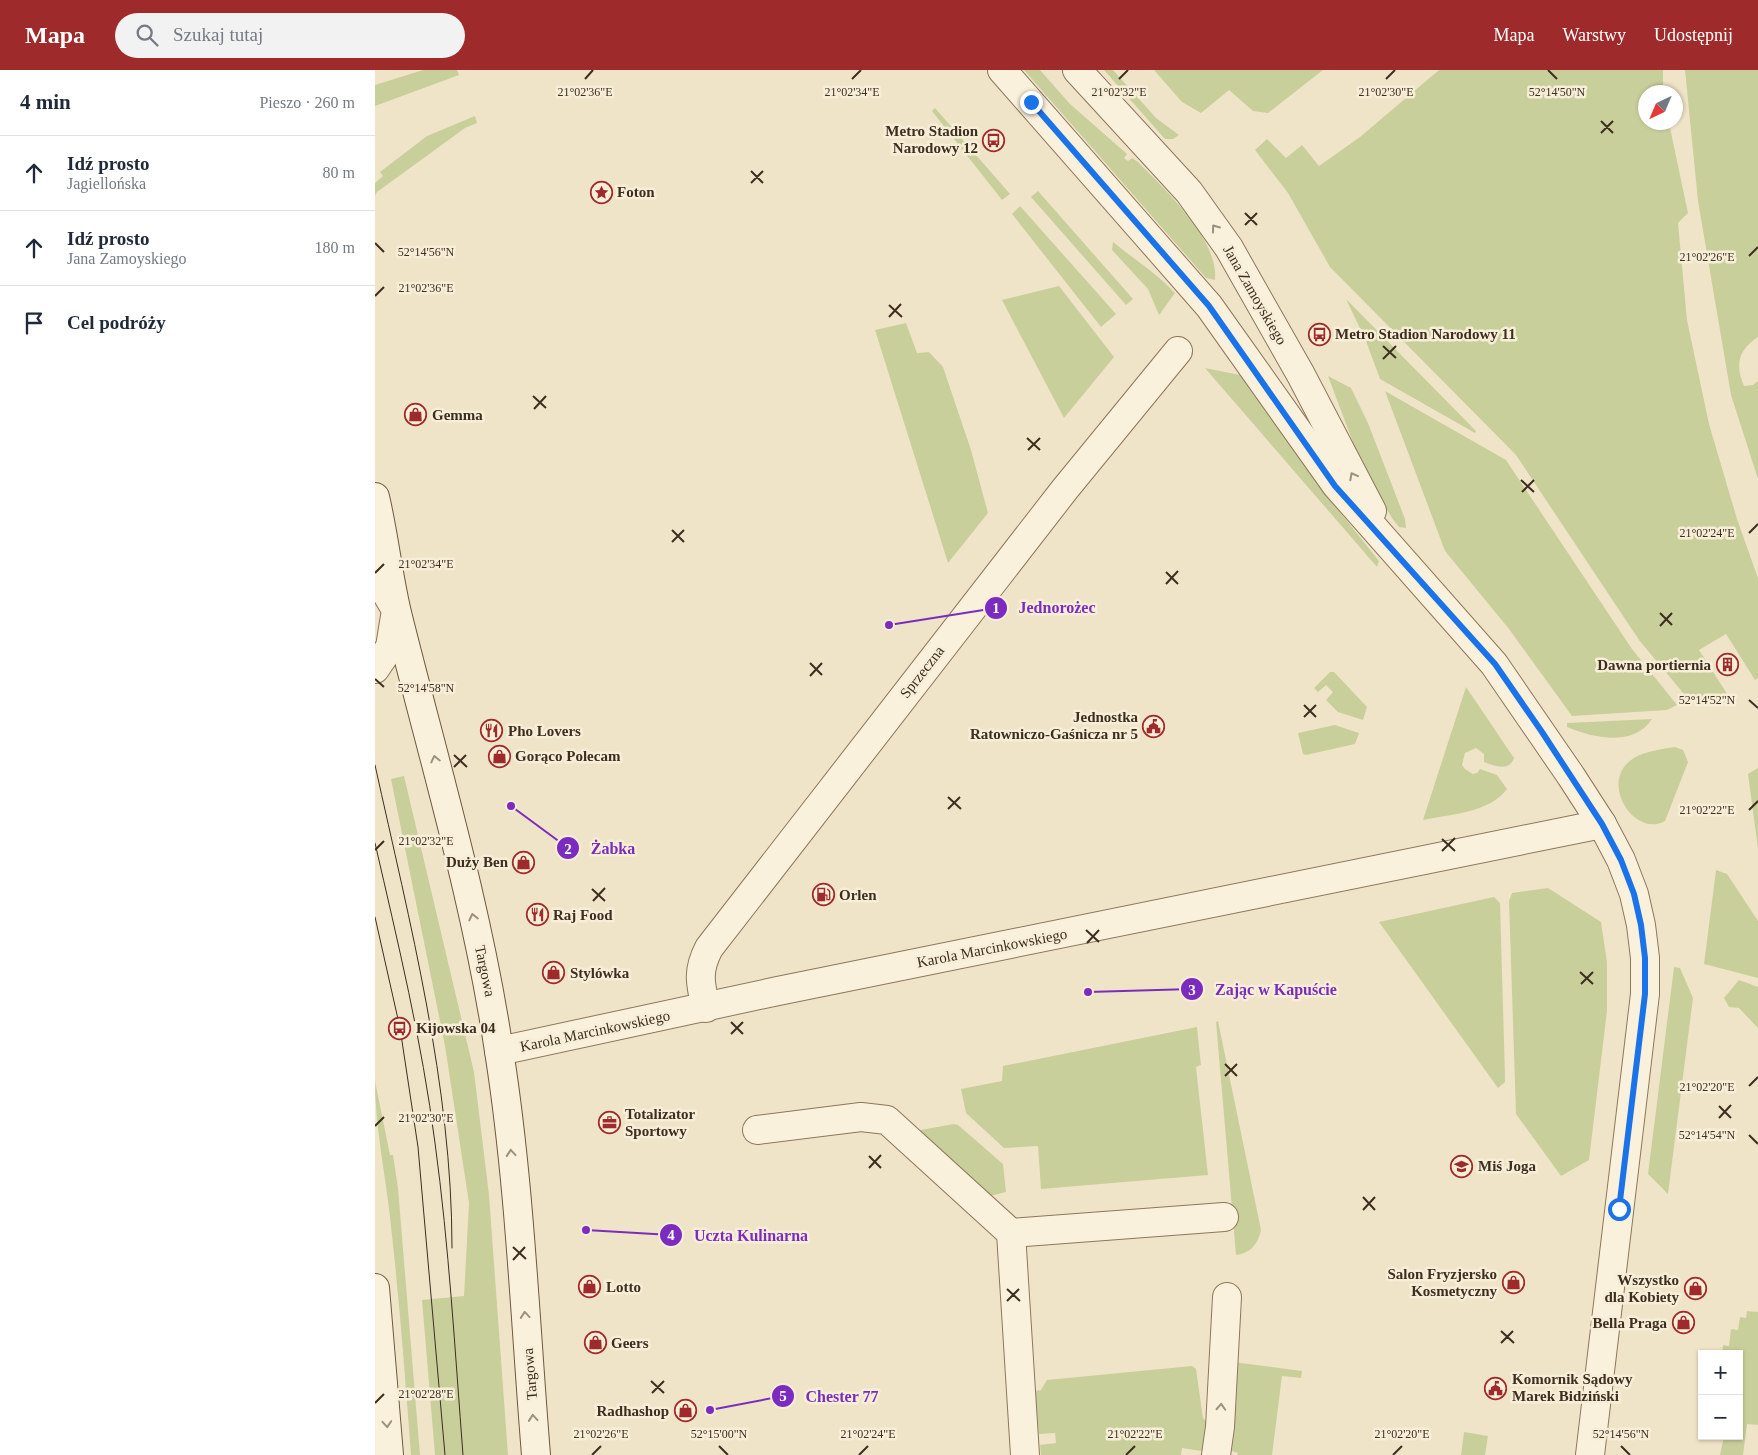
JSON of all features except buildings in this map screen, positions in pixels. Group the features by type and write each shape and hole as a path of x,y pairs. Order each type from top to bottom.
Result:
{"street":[{"name":"Jana Zamoyskiego","path":"1002,70 1209,306 1335,486 1495,664 1602,824 1621,860 1634,894 1645,958 1645,994 1590,1455"},
{"name":"Jana Zamoyskiego","path":"1077,70 1189,192 1229,248 1301,375 1392,550"},
{"name":"Sprzeczna","path":"706,1008 700,975 701,963 709,948 1059,497 1178,351"},
{"name":"Targowa","path":"375,498 397,610 434,754 486,973 499,1051 511,1150 536,1455"},
{"path":"375,574 397,610 390,647 375,669"},
{"name":"Karola Marcinkowskiego","path":"499,1051 1602,824"},
{"path":"757,1130 861,1117 887,1120 1011,1233 1025,1455"},
{"path":"1011,1233 1224,1217"},
{"path":"375,1288 389,1455"},
{"path":"1216,1455 1220,1426 1227,1298"}],"green space":[{"path":"423,70 457,70 459,75 375,106 375,85"},
{"path":"1024,70 1040,70 1070,104 1127,154 1124,158 1128,161 1132,158 1138,162 1175,201 1200,232 1214,264 1215,280 1206,278"},
{"path":"1104,70 1113,70 1156,118 1179,135 1173,139 1165,139"},
{"path":"1154,70 1323,70 1268,113 1253,111 1229,90 1201,113 1182,102"},
{"path":"1439,70 1663,70 1663,85 1638,85 1638,130 1670,130 1688,213 1678,223 1687,320 1709,424 1737,519 1758,578 1758,678 1755,680 1726,634 1699,650 1733,703 1689,700 1639,640 1516,455 1330,267 1288,193 1255,150 1267,139 1286,158 1302,145 1319,166 1360,137"},
{"path":"1685,70 1758,70 1758,337 1746,347 1740,358 1739,365 1744,386 1753,385 1758,381 1758,479 1731,395 1698,201"},
{"path":"935,108 1010,194 1002,200 932,111"},
{"path":"475,116 477,123 465,128 377,192 375,196 375,183 383,176 380,172 427,136"},
{"path":"1038,191 1133,299 1126,305 1031,197"},
{"path":"1020,206 1116,314 1101,327 1012,214"},
{"path":"1113,242 1152,272 1175,293 1159,315 1148,289 1112,250"},
{"path":"1059,286 1114,357 1064,418 1002,300"},
{"path":"1346,299 1476,431 1475,433 1380,379 1366,341"},
{"path":"906,323 917,353 929,352 943,367 971,450 988,513 948,563 875,330"},
{"path":"1205,368 1245,376 1335,506 1379,561 1377,567"},
{"path":"1328,376 1351,388 1368,423 1405,519 1406,528 1399,527 1394,521 1366,477"},
{"path":"1385,391 1506,460 1632,649 1677,705 1667,710 1572,716 1509,629 1445,551"},
{"path":"1330,672 1334,672 1367,707 1363,720 1338,712 1326,700 1333,692 1326,685 1318,692 1314,688"},
{"path":"1466,687 1514,758 1509,765 1501,767 1493,765 1484,762 1484,754 1476,748 1465,753 1462,765 1473,774 1477,773 1480,769 1497,775 1507,789 1499,797 1480,808 1423,820"},
{"path":"1652,719 1635,734 1624,737 1601,737 1567,727 1567,723"},
{"path":"1335,725 1359,733 1355,744 1306,755 1303,754 1298,733"},
{"path":"1675,747 1683,750 1688,762 1665,821 1653,824 1642,822 1632,815 1624,804 1619,792 1619,780 1623,768 1634,758 1654,751"},
{"path":"1758,768 1758,849 1748,774"},
{"path":"404,776 474,1072 489,1195 508,1455 435,1455 422,1300 464,1296 469,1203 445,1046 391,779"},
{"path":"1716,870 1727,874 1758,921 1758,978 1704,964"},
{"path":"1548,888 1601,922 1607,962 1607,1011 1589,1160 1561,1176 1516,1114 1509,901 1512,893"},
{"path":"1494,897 1500,903 1505,1076 1505,1082 1498,1088 1379,922"},
{"path":"1674,967 1680,968 1693,998 1668,1194 1648,1174"},
{"path":"1739,980 1758,987 1758,1028 1739,1008 1729,1007 1724,998"},
{"path":"1218,1021 1261,1230 1258,1240 1250,1250 1236,1255 1216,1022"},
{"path":"1197,1027 1201,1065 1196,1067 1208,1175 1041,1189 1038,1146 1004,1148 966,1113 961,1089 1002,1081 1003,1066"},
{"path":"375,1081 390,1155 393,1155 398,1188 420,1455 411,1455 396,1276 378,1132"},
{"path":"954,1124 958,1125 1003,1164 1006,1192 990,1196 915,1131"},
{"path":"1747,1311 1758,1312 1758,1425 1747,1424 1743,1455 1720,1455 1723,1440 1743,1440 1743,1350 1722,1350 1723,1345 1729,1346 1731,1329 1738,1330 1740,1317 1746,1318"},
{"path":"1233,1362 1302,1371 1301,1378 1282,1376 1272,1455 1237,1455 1238,1453 1229,1450"},
{"path":"1192,1366 1196,1369 1203,1418 1210,1427 1208,1452 1182,1448 1181,1455 1041,1455 1040,1445 1056,1443 1055,1433 1039,1434 1035,1391 1041,1390 1047,1380"},
{"path":"1464,1432 1488,1436 1485,1455 1461,1455"}],"tram line":[{"path":"375,765 415,945 437,1065 445,1126 452,1248"},
{"path":"375,843 409,993 430,1105 448,1260 463,1455"},
{"path":"375,917 400,1028 418,1147 445,1455"}],"place":[{"name":"Metro Stadion Narodowy 12","path":"994,140"},
{"name":"Foton","path":"601,192"},
{"name":"Metro Stadion Narodowy 11","path":"1319,334"},
{"name":"Gemma","path":"416,415"},
{"name":"Jednorożec","path":"889,625"},
{"name":"Dawna portiernia","path":"1727,665"},
{"name":"Jednostka Ratowniczo-Gaśnicza nr 5","path":"1154,726"},
{"name":"Pho Lovers","path":"492,731"},
{"name":"Gorąco Polecam","path":"499,756"},
{"name":"Żabka","path":"511,806"},
{"name":"Duży Ben","path":"524,862"},
{"name":"Orlen","path":"823,895"},
{"name":"Raj Food","path":"537,915"},
{"name":"Stylówka","path":"554,973"},
{"name":"Zając w Kapuście","path":"1088,992"},
{"name":"Kijowska 04","path":"400,1028"},
{"name":"Totalizator Sportowy","path":"609,1123"},
{"name":"Miś Joga","path":"1462,1166"},
{"name":"Uczta Kulinarna","path":"586,1230"},
{"name":"Salon Fryzjersko Kosmetyczny","path":"1513,1283"},
{"name":"Lotto","path":"590,1287"},
{"name":"Wszystko dla Kobiety","path":"1695,1289"},
{"name":"Bella Praga","path":"1683,1323"},
{"name":"Geers","path":"595,1343"},
{"name":"Komornik Sądowy Marek Bidziński","path":"1496,1388"},
{"name":"Chester 77","path":"710,1410"},
{"name":"Radhashop","path":"685,1411"}],"route":[{"path":"1031,102 1209,306 1335,486 1495,664 1602,824 1621,860 1634,894 1641,925 1645,958 1645,994 1619,1209"}]}
